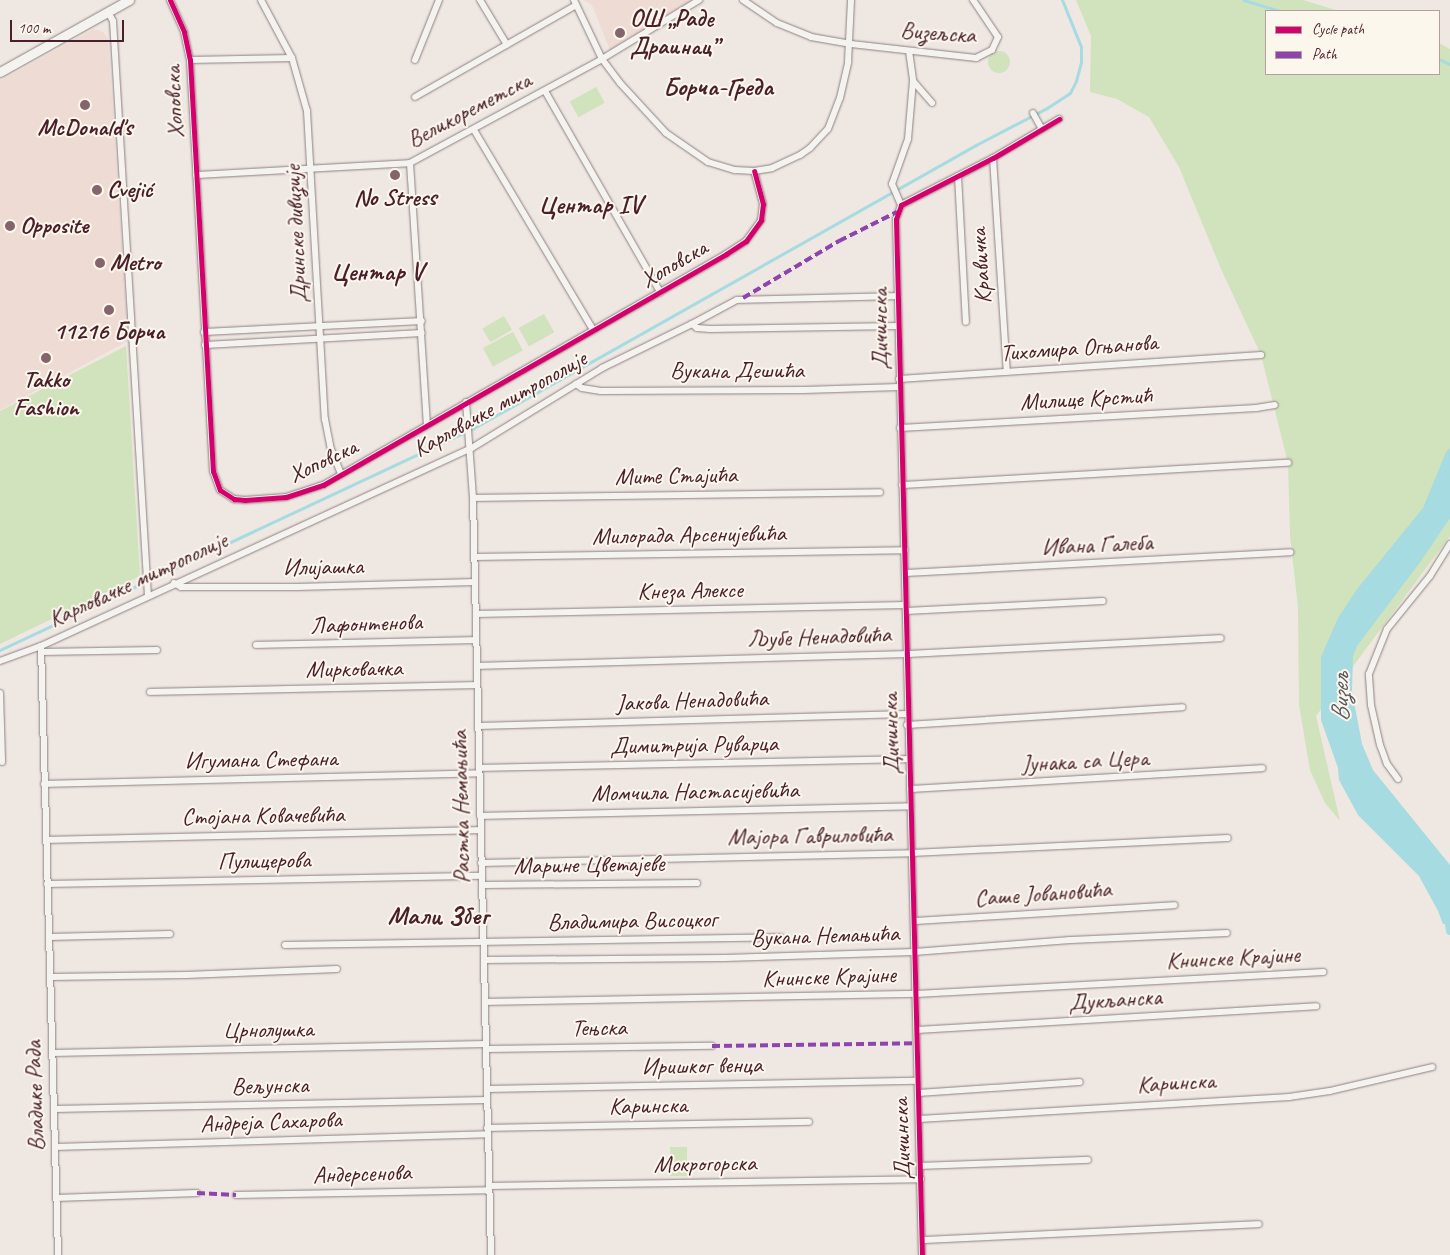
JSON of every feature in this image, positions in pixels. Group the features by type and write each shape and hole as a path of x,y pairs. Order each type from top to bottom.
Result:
{"street":[{"path":"0,72 129,0"},
{"name":"Хоповска","path":"170,0 184,32 190,60 212,471 220,490 234,499 268,500 303,493 341,474 741,244 756,230 761,220 763,204 754,171"},
{"name":"Дринске дивизије","path":"260,0 292,58 305,103 311,169 327,434 341,474"},
{"path":"414,60 438,0"},
{"path":"480,0 507,45"},
{"name":"Великореметска","path":"196,174 410,163 602,59 699,0"},
{"name":"Визељска","path":"743,0 759,13 793,31 811,37 851,44 976,58 988,54 996,45 998,37 972,0"},
{"path":"415,98 507,45 575,2 602,59 639,105 666,133 708,162 735,170 754,171 772,168 800,155 810,148 828,129 840,98 851,44 851,0"},
{"path":"108,12 113,21 148,596"},
{"path":"910,51 912,81 908,139 892,188 901,205 993,158 1059,119"},
{"path":"190,60 292,58"},
{"path":"912,81 932,103"},
{"path":"545,91 660,292"},
{"path":"1033,113 1042,129"},
{"path":"474,130 593,330"},
{"name":"Кравичка","path":"993,158 1007,372"},
{"path":"410,163 422,321 427,424"},
{"path":"958,176 966,322"},
{"name":"Дичинска","path":"901,205 897,212 897,296 906,573 907,714 922,1255"},
{"name":"Карловачке митрополије","path":"0,661 41,649 174,583 470,449 602,368 743,298 897,296"},
{"path":"204,332 422,321"},
{"path":"692,324 697,328 710,329 898,326"},
{"path":"205,345 422,333"},
{"name":"Тихомира Огњанова","path":"899,379 1261,355"},
{"name":"Вукана Дешића","path":"576,384 582,388 601,390 804,390 899,387"},
{"name":"Растка Немањића","path":"466,402 473,498 491,1255"},
{"name":"Милице Крстић","path":"900,428 1256,408 1275,405"},
{"path":"902,485 1288,463"},
{"name":"Мите Стајића","path":"473,498 880,492"},
{"path":"1398,779 1387,764 1380,745 1368,689 1369,674 1372,661 1387,629 1430,576 1450,544"},
{"name":"Милорада Арсенијевића","path":"474,557 905,550"},
{"name":"Ивана Галеба","path":"906,573 1290,552"},
{"name":"Илијашка","path":"174,583 179,587 296,587 475,582"},
{"path":"906,608 1103,602"},
{"name":"Кнеза Алексе","path":"476,614 906,608"},
{"name":"Љубе Ненадовића","path":"477,666 906,654 1221,638"},
{"name":"Лафонтенова","path":"256,645 476,640"},
{"path":"41,649 156,650"},
{"name":"Владике Рада","path":"41,649 58,1255"},
{"name":"Мирковачка","path":"150,692 477,685"},
{"path":"0,693 2,762"},
{"path":"908,725 1182,707"},
{"name":"Јакова Ненадовића","path":"478,726 907,714"},
{"name":"Димитрија Руварца","path":"479,771 909,759"},
{"name":"Јунака са Цера","path":"910,789 1262,768"},
{"name":"Игумана Стефана","path":"44,784 479,771"},
{"name":"Момчила Настасијевића","path":"480,816 911,806"},
{"name":"Стојана Ковачевића","path":"46,840 481,830"},
{"name":"Мајора Гавриловића","path":"481,863 912,853 1228,838"},
{"name":"Пулицерова","path":"47,884 482,876"},
{"name":"Марине Цветајеве","path":"482,885 697,883"},
{"name":"Саше Јовановића","path":"914,921 1175,905"},
{"name":"Вукана Немањића","path":"484,960 725,958 914,952 1071,940 1227,933"},
{"path":"49,937 170,934"},
{"name":"Владимира Висоцког","path":"284,945 781,936"},
{"path":"50,977 186,975 336,969"},
{"name":"Книнске Крајине","path":"485,1002 916,994 1323,972"},
{"name":"Дукљанска","path":"917,1030 1316,1006"},
{"name":"Црнолушка","path":"52,1053 486,1046"},
{"name":"Тењска","path":"486,1046 712,1046"},
{"name":"Каринска","path":"919,1120 1290,1096 1330,1091 1432,1067"},
{"name":"Иришког венца","path":"487,1089 917,1081"},
{"path":"918,1094 1080,1082"},
{"name":"Вељунска","path":"54,1109 487,1100"},
{"name":"Каринска","path":"488,1131 810,1122"},
{"name":"Андреја Сахарова","path":"55,1147 488,1131"},
{"path":"921,1166 1088,1160"},
{"name":"Мокрогорска","path":"489,1188 921,1179"},
{"name":"Андерсенова","path":"236,1195 489,1188"},
{"path":"56,1198 197,1193"},
{"path":"922,1240 1259,1224"}],"shaded area":[{"name":"ОШ „Раде Драинац”","path":"583,0 692,0 610,50 592,5"},
{"path":"94,29 103,32 108,39 128,341 0,410 0,81"}],"green space":[{"path":"1076,0 1303,0 1336,10 1265,10 1265,75 1440,75 1440,44 1450,49 1450,536 1316,716 1340,821 1325,803 1310,770 1299,705 1298,608 1290,535 1288,463 1261,355 1221,269 1179,167 1149,117 1117,99 1090,92 1091,36"},
{"path":"999,51 1007,54 1010,62 1007,70 999,73 991,70 988,62 991,54"},
{"path":"596,87 605,103 578,117 570,102"},
{"path":"544,314 554,332 529,346 519,328"},
{"path":"504,316 512,330 490,342 482,328"},
{"path":"513,332 523,351 493,367 483,348"},
{"path":"126,346 140,576 0,644 0,411"},
{"path":"670,1147 687,1147 687,1176 670,1176"}],"water":[{"name":"Визељ","path":"1450,448 1450,518 1421,561 1357,646 1353,657 1352,691 1362,744 1373,770 1450,865 1450,925 1443,924 1419,876 1358,815 1339,780 1338,768 1321,720 1321,657 1338,618 1357,589 1423,508 1446,452"}],"waterway":[{"path":"0,650 474,428 976,145 1047,108 1070,93 1076,81 1081,62 1081,47 1062,0"},
{"path":"1244,0 1277,10"},
{"path":"1440,59 1450,64"},
{"path":"1448,915 1450,931"}],"marked path":[{"path":"743,298 839,241 897,212"},
{"path":"712,1046 917,1043"},
{"path":"197,1193 236,1195"}],"cycle path":[{"path":"170,0 184,32 190,60 213,471 220,490 234,499 286,497 323,485 726,254 746,241 761,220 763,204 754,171"},
{"path":"922,1255 896,219 901,205 993,158 1059,119"}],"place":[{"name":"ОШ „Раде Драинац”","path":"620,33"},
{"name":"McDonald's","path":"85,105"},
{"name":"No Stress","path":"395,175"},
{"name":"Cvejić","path":"97,190"},
{"name":"Opposite","path":"10,226"},
{"name":"Metro","path":"100,263"},
{"name":"11216 Борча","path":"109,310"},
{"name":"Takko Fashion","path":"46,358"}],"district":[{"name":"Борча-Греда","path":"718,87"},
{"name":"Центар IV","path":"590,205"},
{"name":"Центар V","path":"377,272"},
{"name":"Мали Збег","path":"438,916"}]}
